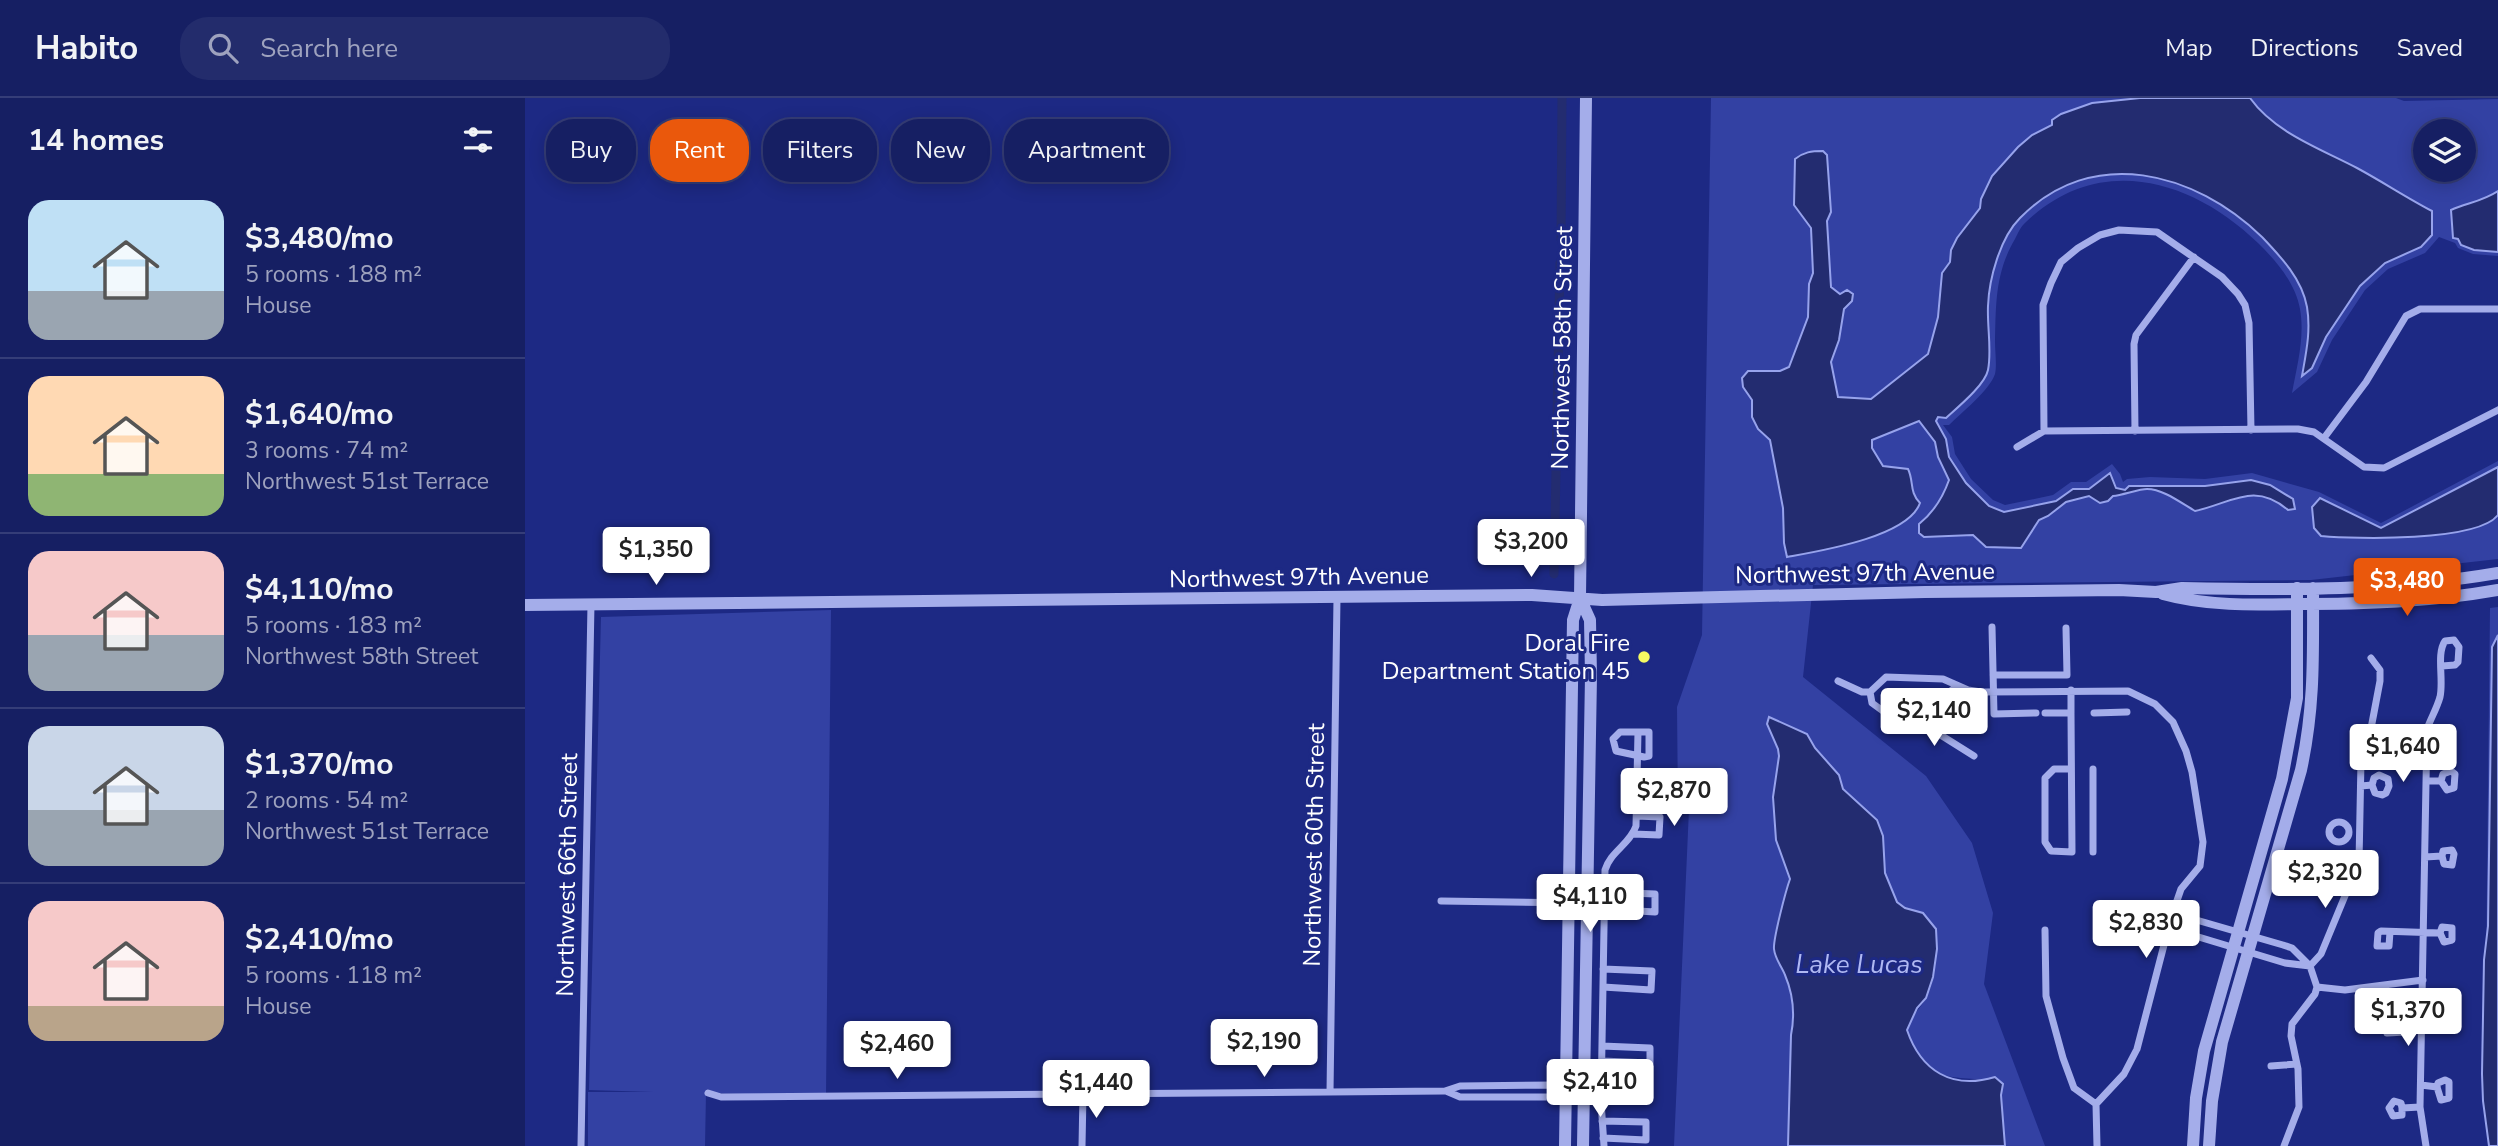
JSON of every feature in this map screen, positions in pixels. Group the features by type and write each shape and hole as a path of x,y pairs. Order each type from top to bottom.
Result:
{"street":[{"name":"Northwest 58th Street","path":"1565,1146 1573,620 1580,598 1586,98"},
{"path":"2044,431 2043,305 2050,283 2061,262 2078,248 2100,235 2119,230 2157,232 2222,277 2238,293 2245,305 2249,323 2251,430"},
{"path":"2135,431 2136,335 2194,257"},
{"path":"2324,438 2365,382 2406,316 2420,309 2498,309"},
{"path":"2017,447 2044,431 2298,429 2315,432 2364,467 2384,468 2498,410"},
{"name":"Northwest 97th Avenue","path":"525,605 1532,595 1602,600 1938,591 2156,592 2182,588 2393,587 2450,582 2498,573"},
{"path":"2193,1146 2194,1114 2204,1051 2282,779 2295,709 2297,588"},
{"path":"2209,1146 2210,1115 2222,1042 2301,769 2314,676 2313,588"},
{"name":"Northwest 97th Avenue","path":"2156,592 2182,599 2235,604 2313,604 2394,603 2498,590"},
{"name":"Northwest 60th Street","path":"1330,1092 1337,598"},
{"name":"Northwest 58th Street","path":"1580,598 1590,620 1591,660 1583,1146"},
{"name":"Northwest 66th Street","path":"581,1146 591,604"},
{"path":"1992,627 1994,714 2036,713"},
{"path":"1993,675 2067,675 2066,628"},
{"path":"2311,966 2321,954 2359,862 2361,761 2369,739 2380,681 2380,670 2371,658"},
{"path":"2426,1146 2420,1107 2427,729 2440,696 2442,666"},
{"path":"1838,681 1862,692 1870,692 1886,677 1943,679 1981,692 2128,691 2155,704 2173,722 2186,751 2200,811 2203,842 2200,866 2181,889 2171,918 2137,1049 2124,1074 2096,1104 2097,1146"},
{"path":"1888,698 1942,698 1957,686"},
{"path":"2071,690 2072,852 2051,851 2045,842 2045,778 2054,769 2071,769"},
{"path":"1870,692 1872,703 1887,714 1958,716 1973,705 1981,692"},
{"path":"2295,709 2311,711"},
{"path":"2094,713 2127,712"},
{"path":"2045,713 2071,713"},
{"path":"1942,716 1939,734 1974,756"},
{"path":"1620,732 1638,732 1649,732 1650,752 1647,757 1616,751 1614,736 1620,732"},
{"path":"1602,1121 1646,1122 1646,1140 1604,1142 1602,1121 1605,870 1608,861 1633,834 1637,816 1638,732"},
{"path":"2369,739 2427,741"},
{"path":"2093,769 2093,852"},
{"path":"2426,780 2441,781"},
{"path":"2361,786 2372,785"},
{"path":"1633,834 1659,835 1660,817 1637,816"},
{"path":"2349,830 2360,831"},
{"path":"2425,857 2442,856"},
{"path":"1604,909 1655,912 1655,894 1605,892"},
{"path":"1441,901 1586,903"},
{"path":"2171,918 2186,917 2292,948 2311,966 2317,987 2309,1004 2292,1024 2299,1107 2284,1146"},
{"path":"2171,918 2182,932 2285,963 2311,966"},
{"path":"2045,930 2046,996 2063,1058 2074,1088 2096,1104"},
{"path":"2391,932 2441,933"},
{"path":"1603,969 1652,971 1651,990 1603,987"},
{"path":"2317,987 2345,990 2423,980"},
{"path":"2422,1011 2439,1012"},
{"path":"2386,1033 2422,1027"},
{"path":"1602,1046 1650,1048 1650,1063 1602,1061"},
{"path":"2271,1066 2297,1064"},
{"path":"2421,1085 2437,1087"},
{"path":"708,1093 721,1097 1445,1091 1460,1097 1553,1097 1565,1091 1584,1091"},
{"path":"1082,1146 1083,1094"},
{"path":"2402,1108 2420,1107"},
{"path":"2194,1114 2210,1115"}],"shaded area":[{"path":"1711,98 2396,98 2404,101 2498,99 2498,256 2473,254 2439,237 2425,253 2388,269 2365,290 2332,340 2317,372 2292,393 2302,330 2300,309 2294,290 2278,265 2232,221 2204,203 2175,190 2145,182 2114,181 2084,187 2054,200 2021,228 2008,252 2000,277 1995,374 1975,401 1949,425 1943,425 1952,437 1955,454 1971,479 1993,500 2005,505 2053,495 2071,482 2086,482 2112,464 2123,482 2127,479 2150,477 2205,479 2252,473 2319,492 2381,523 2498,461 2498,559 2311,580 1813,585 1803,677 1926,776 1972,843 1993,913 1984,984 2045,1146 2005,1146 2000,1095 2003,1084 1957,1078 1934,1071 1915,1050 1907,1030 1933,980 1935,929 1913,910 1904,908 1897,902 1885,873 1877,820 1843,789 1839,775 1815,748 1807,734 1769,717 1767,724 1779,756 1773,797 1776,840 1790,879 1775,934 1794,1019 1791,1035 1788,1146 1674,1146 1689,809 1678,808 1677,707 1702,635"},
{"path":"2498,607 2498,1146 2486,974 2490,608"},
{"path":"831,610 826,1096 706,1093 705,1146 588,1146 588,1092 653,1092 589,1090 601,617"}],"water":[{"path":"2140,98 2250,98 2285,131 2432,211 2432,235 2421,247 2385,263 2360,286 2326,337 2312,368 2302,376 2308,316 2301,287 2276,252 2235,214 2206,196 2175,183 2143,175 2111,174 2079,181 2048,195 2020,218 2001,248 1989,295 1990,355 1986,376 1977,389 1946,418 1938,417 1936,421 1946,439 1949,457 1966,483 1989,506 2004,512 2056,501 2073,489 2089,489 2110,473 2116,488 2125,490 2129,486 2205,486 2251,480 2270,485 2293,499 2295,509 2288,510 2276,501 2253,495 2195,511 2166,494 2147,489 2113,496 2100,503 2089,496 2066,502 2039,520 2021,548 1986,547 1973,535 1924,537 1919,533 1919,524 1937,504 1949,480 1938,457 1935,442 1919,421 1872,440 1872,448 1883,466 1908,469 1914,495 1920,503 1912,515 1899,525 1861,540 1787,557 1783,508 1770,440 1758,429 1752,417 1752,400 1743,387 1742,378 1748,371 1780,371 1789,367 1808,317 1809,284 1813,273 1811,228 1794,205 1795,159 1811,152 1823,151 1827,155 1831,212 1827,221 1831,287 1840,294 1847,290 1853,294 1852,301 1844,309 1839,340 1831,362 1838,397 1871,399 1928,354 1938,317 1942,273 1950,262 1951,250 1957,238 1980,208 1981,199 1992,176 2018,147 2032,135 2052,125 2052,120 2061,114 2092,103"},
{"path":"2498,191 2498,252 2474,250 2461,245 2458,239 2453,238 2451,210"},
{"path":"2498,467 2498,515 2486,524 2442,534 2386,538 2321,536 2314,528 2312,507 2320,498 2381,528"},
{"path":"2498,635 2498,1146 2489,1146 2482,1074 2484,960 2488,926 2492,647"},
{"name":"Lake Lucas","path":"1769,717 1807,734 1815,748 1839,775 1843,789 1877,820 1883,836 1885,873 1897,902 1905,908 1923,913 1936,929 1937,949 1933,977 1926,998 1917,1008 1907,1030 1921,1056 1940,1074 1965,1081 1995,1077 2003,1084 2001,1095 2005,1146 1788,1146 1793,1005 1774,944 1790,879 1776,840 1773,797 1779,756 1767,724"}],"waterway":[{"path":"1561,239 1562,98"},
{"path":"1554,574 1560,263"}],"place":[{"name":"Doral Fire Department Station 45","path":"1644,657"}]}
